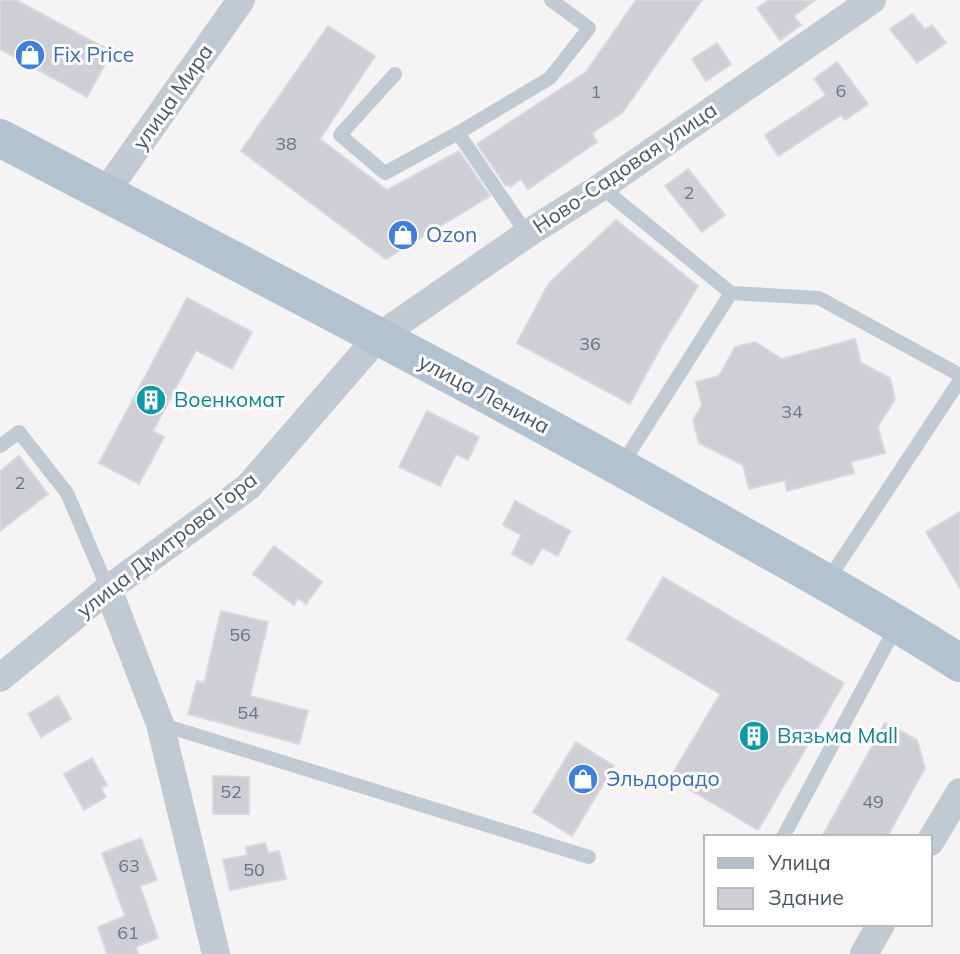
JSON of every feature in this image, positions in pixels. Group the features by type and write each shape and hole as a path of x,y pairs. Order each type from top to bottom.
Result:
{"main road":[{"name":"улица Ленина","path":"0,138 621,467 898,624 960,663"}],"street":[{"name":"улица Мира","path":"105,193 241,0"},
{"name":"Ново-Садовая улица","path":"379,337 872,0"},
{"name":"улица Дмитрова Гора","path":"0,678 108,589 248,487 379,337"},
{"path":"108,589 160,724 216,954"},
{"path":"932,839 960,792"},
{"path":"864,954 880,926"}],"lane":[{"path":"395,74 340,135 385,173 550,78 589,28 551,0"},
{"path":"457,133 527,234"},
{"path":"601,187 731,293 819,299 960,378 827,583"},
{"path":"621,467 731,293"},
{"path":"0,446 19,432 67,493 108,589"},
{"path":"784,835 898,624"},
{"path":"160,724 589,857"}],"building":[{"path":"0,0 16,0 112,52 87,97 0,49"},
{"path":"636,0 702,0 622,113 592,133 597,142 528,189 521,179 510,187 506,186 477,144 586,72"},
{"path":"769,0 815,0 794,16 801,25 780,40 757,8"},
{"path":"912,14 925,29 932,25 946,43 917,63 890,29"},
{"path":"328,26 375,56 320,139 387,190 459,151 490,196 386,259 241,151"},
{"path":"717,43 731,64 706,81 692,59"},
{"path":"837,62 868,104 845,120 841,115 778,156 765,135 826,95 814,79"},
{"path":"688,169 725,215 702,232 665,186"},
{"path":"616,220 698,286 630,404 517,343 549,283"},
{"name":"Военкомат","path":"187,298 252,332 232,369 196,350 153,431 164,437 139,484 99,463"},
{"path":"855,339 861,363 890,378 895,399 878,427 885,453 851,462 854,473 787,491 785,480 749,489 743,465 699,443 693,420 702,405 696,382 719,376 735,347 755,342 782,359"},
{"path":"427,411 479,437 468,460 456,454 440,486 399,467"},
{"path":"19,456 48,494 0,531 0,471"},
{"path":"515,501 570,531 558,556 542,548 532,565 512,554 521,535 503,525"},
{"path":"960,512 960,588 926,532"},
{"path":"274,546 322,582 306,604 298,598 294,605 253,574"},
{"name":"Вязьма Mall","path":"663,577 844,683 758,830 670,778 720,694 627,639"},
{"path":"221,611 268,622 250,696 308,711 299,744 188,714 197,681 204,683"},
{"path":"58,696 71,719 41,737 28,714"},
{"path":"885,723 917,740 925,768 888,835 823,835"},
{"path":"576,742 614,766 572,836 533,812"},
{"path":"92,758 107,785 101,788 106,797 84,810 64,774"},
{"path":"213,776 249,777 249,814 213,814"},
{"path":"141,838 157,880 140,886 158,938 136,947 138,954 107,954 98,927 125,916 102,853"},
{"path":"265,843 268,853 279,851 286,879 230,890 223,860 247,855 246,847"}],"place":[{"name":"Fix Price","path":"30,55"},
{"name":"Ozon","path":"403,235"},
{"name":"Военкомат","path":"151,400"},
{"name":"Вязьма Mall","path":"754,736"},
{"name":"Эльдорадо","path":"583,779"}]}
